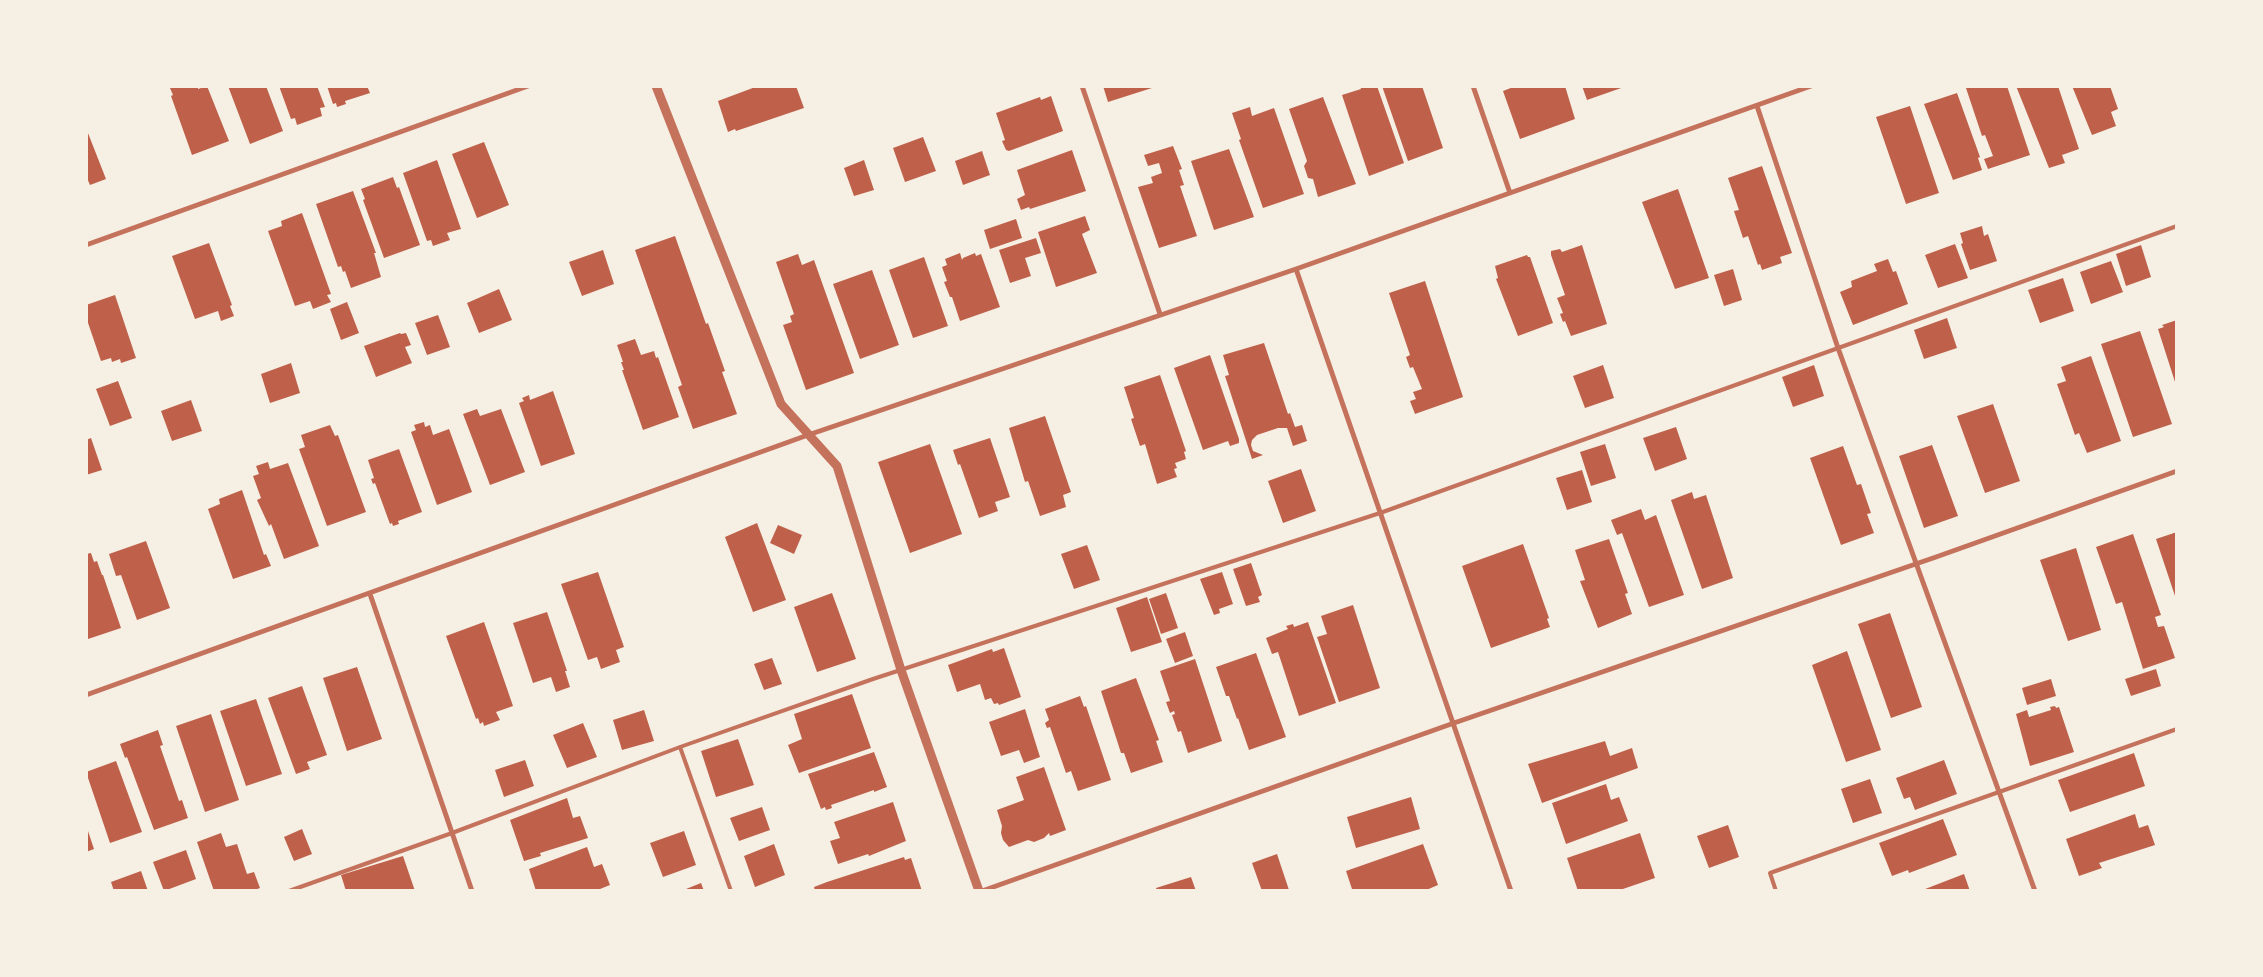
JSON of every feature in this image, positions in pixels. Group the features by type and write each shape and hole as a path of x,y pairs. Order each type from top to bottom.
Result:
{"street":[{"path":"86,245 528,86"},
{"path":"656,86 781,404 836,466 901,670 980,891 1454,723 1916,564 2177,471"},
{"path":"1082,86 1160,314"},
{"path":"1473,86 1510,193"},
{"path":"86,695 808,435 1160,314 1296,270 1811,86"},
{"path":"1756,106 1838,348 2035,891"},
{"path":"1296,270 1511,891"},
{"path":"370,594 472,891"}],"lane":[{"path":"289,891 452,833 680,747 901,670 1380,513 2177,226"},
{"path":"1776,891 1770,873 2177,729"},
{"path":"680,747 731,891"}],"building":[{"path":"175,86 198,86 198,89 207,86 229,141 192,155 171,96 173,95 170,88"},
{"path":"228,86 266,86 283,131 250,144"},
{"path":"279,86 317,86 325,107 320,108 322,116 297,125 295,118 291,119"},
{"path":"327,86 367,86 370,93 345,101 346,104 337,107 336,103 333,104"},
{"path":"758,86 796,86 804,108 728,132 718,101"},
{"path":"1103,86 1155,86 1155,87 1108,102"},
{"path":"1360,86 1377,86 1404,163 1369,176 1342,95 1361,89"},
{"path":"1382,86 1422,86 1443,148 1408,161"},
{"path":"1516,86 1565,86 1575,119 1520,139 1503,91"},
{"path":"1582,86 1624,86 1624,87 1587,100"},
{"path":"1972,86 2007,86 2030,155 1988,169 1984,159 1993,156 1985,135 1982,136 1966,88"},
{"path":"2016,86 2058,86 2079,149 2062,155 2065,163 2049,168"},
{"path":"2072,86 2110,86 2118,109 2111,112 2116,126 2092,135"},
{"path":"1957,93 1980,157 1978,158 1982,170 1953,180 1924,104"},
{"path":"1051,96 1063,131 1009,151 1006,150 1002,141 1005,140 996,113 1040,97 1041,100"},
{"path":"1323,97 1356,184 1318,197 1313,179 1308,178 1304,166 1307,161 1289,109"},
{"path":"1910,106 1939,193 1906,204 1876,117"},
{"path":"1250,107 1252,116 1274,108 1304,194 1263,208 1239,140 1241,139 1232,113"},
{"path":"86,128 106,179 90,185 86,176"},
{"path":"923,137 936,171 905,182 893,148"},
{"path":"484,142 509,205 477,218 452,154"},
{"path":"1173,146 1182,169 1179,170 1184,185 1180,186 1197,236 1159,248 1138,187 1153,183 1151,177 1162,173 1159,163 1148,166 1144,155"},
{"path":"1229,149 1254,217 1214,230 1191,161"},
{"path":"1072,150 1086,191 1030,209 1029,207 1021,210 1017,199 1025,195 1017,170"},
{"path":"982,151 990,175 963,185 955,161"},
{"path":"437,160 461,229 447,233 450,240 433,246 431,240 427,241 403,173"},
{"path":"864,160 874,190 854,196 844,168"},
{"path":"1762,166 1792,253 1780,257 1782,263 1762,270 1760,264 1758,265 1748,236 1743,238 1734,211 1739,210 1728,178"},
{"path":"393,177 397,188 399,187 420,245 384,258 363,200 365,199 361,189"},
{"path":"1678,189 1709,278 1675,289 1642,202"},
{"path":"353,191 376,253 374,253 381,277 351,288 345,271 343,272 341,266 338,267 316,204"},
{"path":"302,213 331,294 327,295 331,302 313,309 310,301 295,306 268,231 282,226 281,221"},
{"path":"1085,216 1090,230 1082,234 1097,273 1056,287 1038,232"},
{"path":"1016,219 1022,238 990,249 984,230"},
{"path":"1982,226 1984,236 1988,234 1997,261 1970,270 1961,244 1963,243 1960,233"},
{"path":"675,236 725,371 722,372 737,414 693,429 678,387 682,385 635,250"},
{"path":"1036,238 1041,253 1025,258 1031,276 1010,283 999,250"},
{"path":"209,243 232,305 230,306 234,316 221,321 218,311 195,319 172,256"},
{"path":"1955,244 1968,278 1938,288 1925,255"},
{"path":"1582,245 1607,324 1571,336 1560,314 1563,313 1557,298 1565,295 1551,251 1560,249 1562,252"},
{"path":"2141,245 2151,277 2126,286 2116,254"},
{"path":"603,250 614,284 582,296 569,262"},
{"path":"960,253 962,260 975,253 976,256 981,254 1000,307 960,321 952,297 950,297 944,282 947,281 942,267 947,265 945,259"},
{"path":"798,254 802,265 814,260 854,373 806,390 783,325 792,322 790,316 794,314 776,262"},
{"path":"1527,255 1530,257 1553,323 1518,336 1496,279 1498,278 1495,266"},
{"path":"924,257 948,326 913,338 889,270"},
{"path":"1888,259 1893,272 1896,271 1908,304 1853,325 1840,292 1852,287 1851,281 1877,271 1874,264"},
{"path":"2111,261 2123,292 2091,304 2080,272"},
{"path":"1733,269 1742,300 1724,306 1714,275"},
{"path":"872,270 899,345 860,359 833,284"},
{"path":"2063,278 2074,311 2040,323 2028,290"},
{"path":"1425,281 1463,397 1415,414 1410,401 1416,399 1413,392 1422,389 1413,367 1410,368 1406,357 1410,355 1389,293"},
{"path":"499,289 512,320 479,333 467,303"},
{"path":"115,295 136,358 121,363 120,359 112,362 111,358 101,361 86,317 86,305"},
{"path":"347,302 359,333 341,340 330,309"},
{"path":"438,315 450,347 427,355 415,323"},
{"path":"1947,318 1957,348 1924,359 1914,330"},
{"path":"2177,320 2176,385 2158,329 2164,327 2162,325"},
{"path":"2140,331 2172,424 2133,437 2101,344"},
{"path":"400,333 406,333 411,345 405,347 412,363 376,377 364,346"},
{"path":"635,339 641,355 654,351 656,358 658,357 679,417 643,430 622,370 624,370 621,362 623,362 617,345"},
{"path":"1264,343 1288,414 1290,413 1295,427 1302,425 1307,441 1293,446 1287,428 1278,428 1257,435 1252,440 1253,451 1263,455 1252,459 1225,376 1229,375 1223,355"},
{"path":"1210,355 1239,443 1230,446 1228,441 1203,450 1174,368"},
{"path":"2091,356 2121,441 2087,453 2079,433 2075,435 2057,384 2066,381 2061,367"},
{"path":"291,363 300,393 270,403 261,374"},
{"path":"1603,365 1614,398 1585,408 1573,376"},
{"path":"1814,365 1824,396 1793,407 1782,377"},
{"path":"1160,375 1186,451 1184,452 1186,459 1175,463 1177,468 1174,469 1177,477 1157,484 1145,444 1140,446 1131,419 1134,418 1124,387"},
{"path":"118,381 132,418 110,426 96,389"},
{"path":"553,391 575,454 541,466 519,403 524,401 522,398 529,395 530,400"},
{"path":"191,400 202,431 172,441 161,411"},
{"path":"1993,404 2020,481 1985,493 1957,416"},
{"path":"477,409 480,416 501,409 525,472 490,485 463,414"},
{"path":"1045,416 1071,492 1063,495 1066,507 1040,516 1028,481 1025,482 1009,428"},
{"path":"424,422 425,427 430,425 433,435 449,429 472,492 437,505 411,432 416,430 414,425"},
{"path":"330,425 335,436 338,435 366,512 327,526 299,449 305,447 301,435"},
{"path":"1676,427 1687,459 1655,471 1643,438"},
{"path":"91,438 102,470 86,475 86,440"},
{"path":"990,438 1010,497 995,502 998,511 979,518 960,464 958,465 953,450"},
{"path":"930,444 962,534 910,553 878,462"},
{"path":"1605,444 1616,478 1591,486 1580,452"},
{"path":"1932,445 1958,516 1924,528 1899,456"},
{"path":"1843,446 1857,485 1861,484 1871,513 1867,514 1874,533 1841,545 1810,458"},
{"path":"399,449 422,512 398,521 399,524 393,526 392,523 390,524 375,483 373,484 371,479 374,478 368,460"},
{"path":"268,462 270,469 288,463 319,546 284,559 271,524 269,526 257,500 261,498 253,476 259,474 256,466"},
{"path":"1301,469 1316,511 1283,523 1268,481"},
{"path":"1582,470 1592,502 1567,510 1556,478"},
{"path":"242,490 264,555 266,554 271,566 233,579 208,509 220,504 219,499"},
{"path":"1692,492 1694,499 1706,495 1733,578 1702,589 1671,500"},
{"path":"1641,509 1645,520 1656,515 1684,595 1649,607 1622,533 1617,535 1611,520"},
{"path":"757,523 786,600 753,612 725,537"},
{"path":"778,525 802,535 794,554 770,543"},
{"path":"2177,532 2177,599 2176,599 2156,539"},
{"path":"2133,534 2161,615 2155,617 2158,627 2164,626 2175,658 2143,669 2122,602 2116,604 2096,547"},
{"path":"1609,539 1628,593 1625,594 1632,614 1598,628 1580,581 1585,580 1575,550"},
{"path":"146,541 170,608 137,620 121,575 116,576 109,554"},
{"path":"1523,544 1549,618 1547,619 1550,627 1491,648 1462,566"},
{"path":"1087,545 1100,580 1074,589 1061,554"},
{"path":"2076,548 2101,630 2068,641 2040,560"},
{"path":"91,553 94,562 97,561 103,575 121,628 88,639 86,554"},
{"path":"1251,563 1262,595 1258,597 1260,602 1246,606 1233,569"},
{"path":"598,572 624,647 616,650 620,662 601,669 597,657 588,660 561,584"},
{"path":"1222,572 1233,604 1219,609 1220,613 1214,615 1200,579"},
{"path":"832,593 856,659 817,672 794,607"},
{"path":"1166,593 1178,628 1161,634 1149,599"},
{"path":"1147,597 1162,642 1131,652 1116,608"},
{"path":"1353,605 1380,688 1339,702 1317,637 1327,634 1321,616"},
{"path":"547,612 567,671 565,671 570,687 556,692 551,677 533,683 513,623"},
{"path":"1890,613 1922,707 1891,718 1858,624"},
{"path":"484,622 513,706 496,712 500,720 484,726 483,722 480,724 478,718 476,719 446,636"},
{"path":"1308,622 1336,703 1299,716 1278,652 1272,654 1266,638 1288,629 1286,626 1293,624 1294,627"},
{"path":"1185,632 1193,656 1175,663 1166,639"},
{"path":"1004,648 1021,697 999,705 998,703 994,704 991,698 985,700 980,684 957,692 948,665 992,649 993,652"},
{"path":"1847,651 1881,750 1846,762 1812,665"},
{"path":"1256,653 1286,737 1249,750 1238,718 1229,696 1226,696 1216,667"},
{"path":"772,658 782,684 764,690 754,664"},
{"path":"1195,659 1222,741 1188,753 1181,731 1178,732 1172,715 1175,714 1174,711 1170,713 1166,702 1170,701 1160,671"},
{"path":"357,667 382,739 347,751 323,678"},
{"path":"2156,669 2161,686 2131,696 2125,679"},
{"path":"1136,678 1159,740 1156,741 1163,762 1131,773 1124,753 1121,753 1101,691"},
{"path":"2051,679 2056,696 2027,705 2022,688"},
{"path":"302,686 327,755 307,762 310,769 296,774 268,698"},
{"path":"852,694 871,748 799,773 788,745 802,739 794,714"},
{"path":"1080,696 1084,707 1086,706 1111,780 1078,791 1071,771 1066,773 1050,727 1047,728 1045,723 1049,720 1045,709"},
{"path":"256,699 282,774 246,786 220,711"},
{"path":"2055,706 2056,708 2059,707 2074,752 2030,766 2016,714 2027,710 2029,717 2051,710 2050,707"},
{"path":"1025,709 1040,757 1024,763 1019,750 1001,756 989,722"},
{"path":"644,710 654,741 622,750 613,720"},
{"path":"211,714 239,800 205,812 176,726"},
{"path":"583,723 597,757 567,768 553,735"},
{"path":"158,730 163,745 160,746 179,801 182,800 188,818 154,830 127,757 125,758 120,744"},
{"path":"738,739 754,785 716,797 701,751"},
{"path":"1605,741 1610,756 1632,748 1638,768 1542,803 1528,764"},
{"path":"874,752 887,787 831,805 832,808 826,810 825,807 821,809 808,774"},
{"path":"2134,753 2145,786 2070,812 2058,780"},
{"path":"525,760 534,786 504,797 495,770"},
{"path":"1944,760 1957,794 1915,810 1910,797 1904,799 1896,778"},
{"path":"116,761 142,832 110,843 86,772"},
{"path":"1044,767 1066,830 1050,836 1049,833 1044,838 1034,842 1028,840 1009,847 1003,840 1002,826 997,810 1024,800 1016,777"},
{"path":"1870,779 1882,813 1853,823 1841,789"},
{"path":"1606,784 1611,800 1619,797 1628,821 1566,844 1552,803"},
{"path":"1411,797 1420,829 1356,848 1347,817"},
{"path":"567,798 573,818 580,816 588,838 540,853 541,856 524,861 510,820"},
{"path":"893,802 906,841 869,856 868,854 838,864 830,841 840,838 834,822"},
{"path":"762,807 770,830 739,841 730,818"},
{"path":"2135,814 2139,828 2148,825 2155,845 2099,863 2102,868 2079,876 2066,839"},
{"path":"1943,819 1957,855 1909,873 1908,870 1892,876 1879,843"},
{"path":"86,825 94,849 86,852"},
{"path":"1728,825 1739,857 1709,868 1697,836"},
{"path":"302,829 312,854 294,861 284,837"},
{"path":"684,831 696,865 663,877 650,843"},
{"path":"221,833 226,847 237,844 247,874 254,872 260,888 252,891 214,891 197,842"},
{"path":"1640,833 1655,878 1617,891 1578,891 1567,858"},
{"path":"774,844 785,875 755,887 744,856"},
{"path":"1423,844 1438,885 1424,891 1347,891 1352,889 1346,871"},
{"path":"587,847 594,867 602,864 610,885 595,891 536,891 529,869"},
{"path":"186,850 196,879 164,891 153,862"},
{"path":"1277,854 1289,890 1262,891 1252,863"},
{"path":"403,856 415,891 346,891 341,875"},
{"path":"904,857 905,860 911,858 922,891 815,891 814,887 827,882"},
{"path":"141,871 148,891 114,891 111,882"},
{"path":"1964,874 1970,891 1920,891"},
{"path":"1191,877 1196,891 1157,891 1156,888"},
{"path":"701,883 704,891 681,891"}]}
